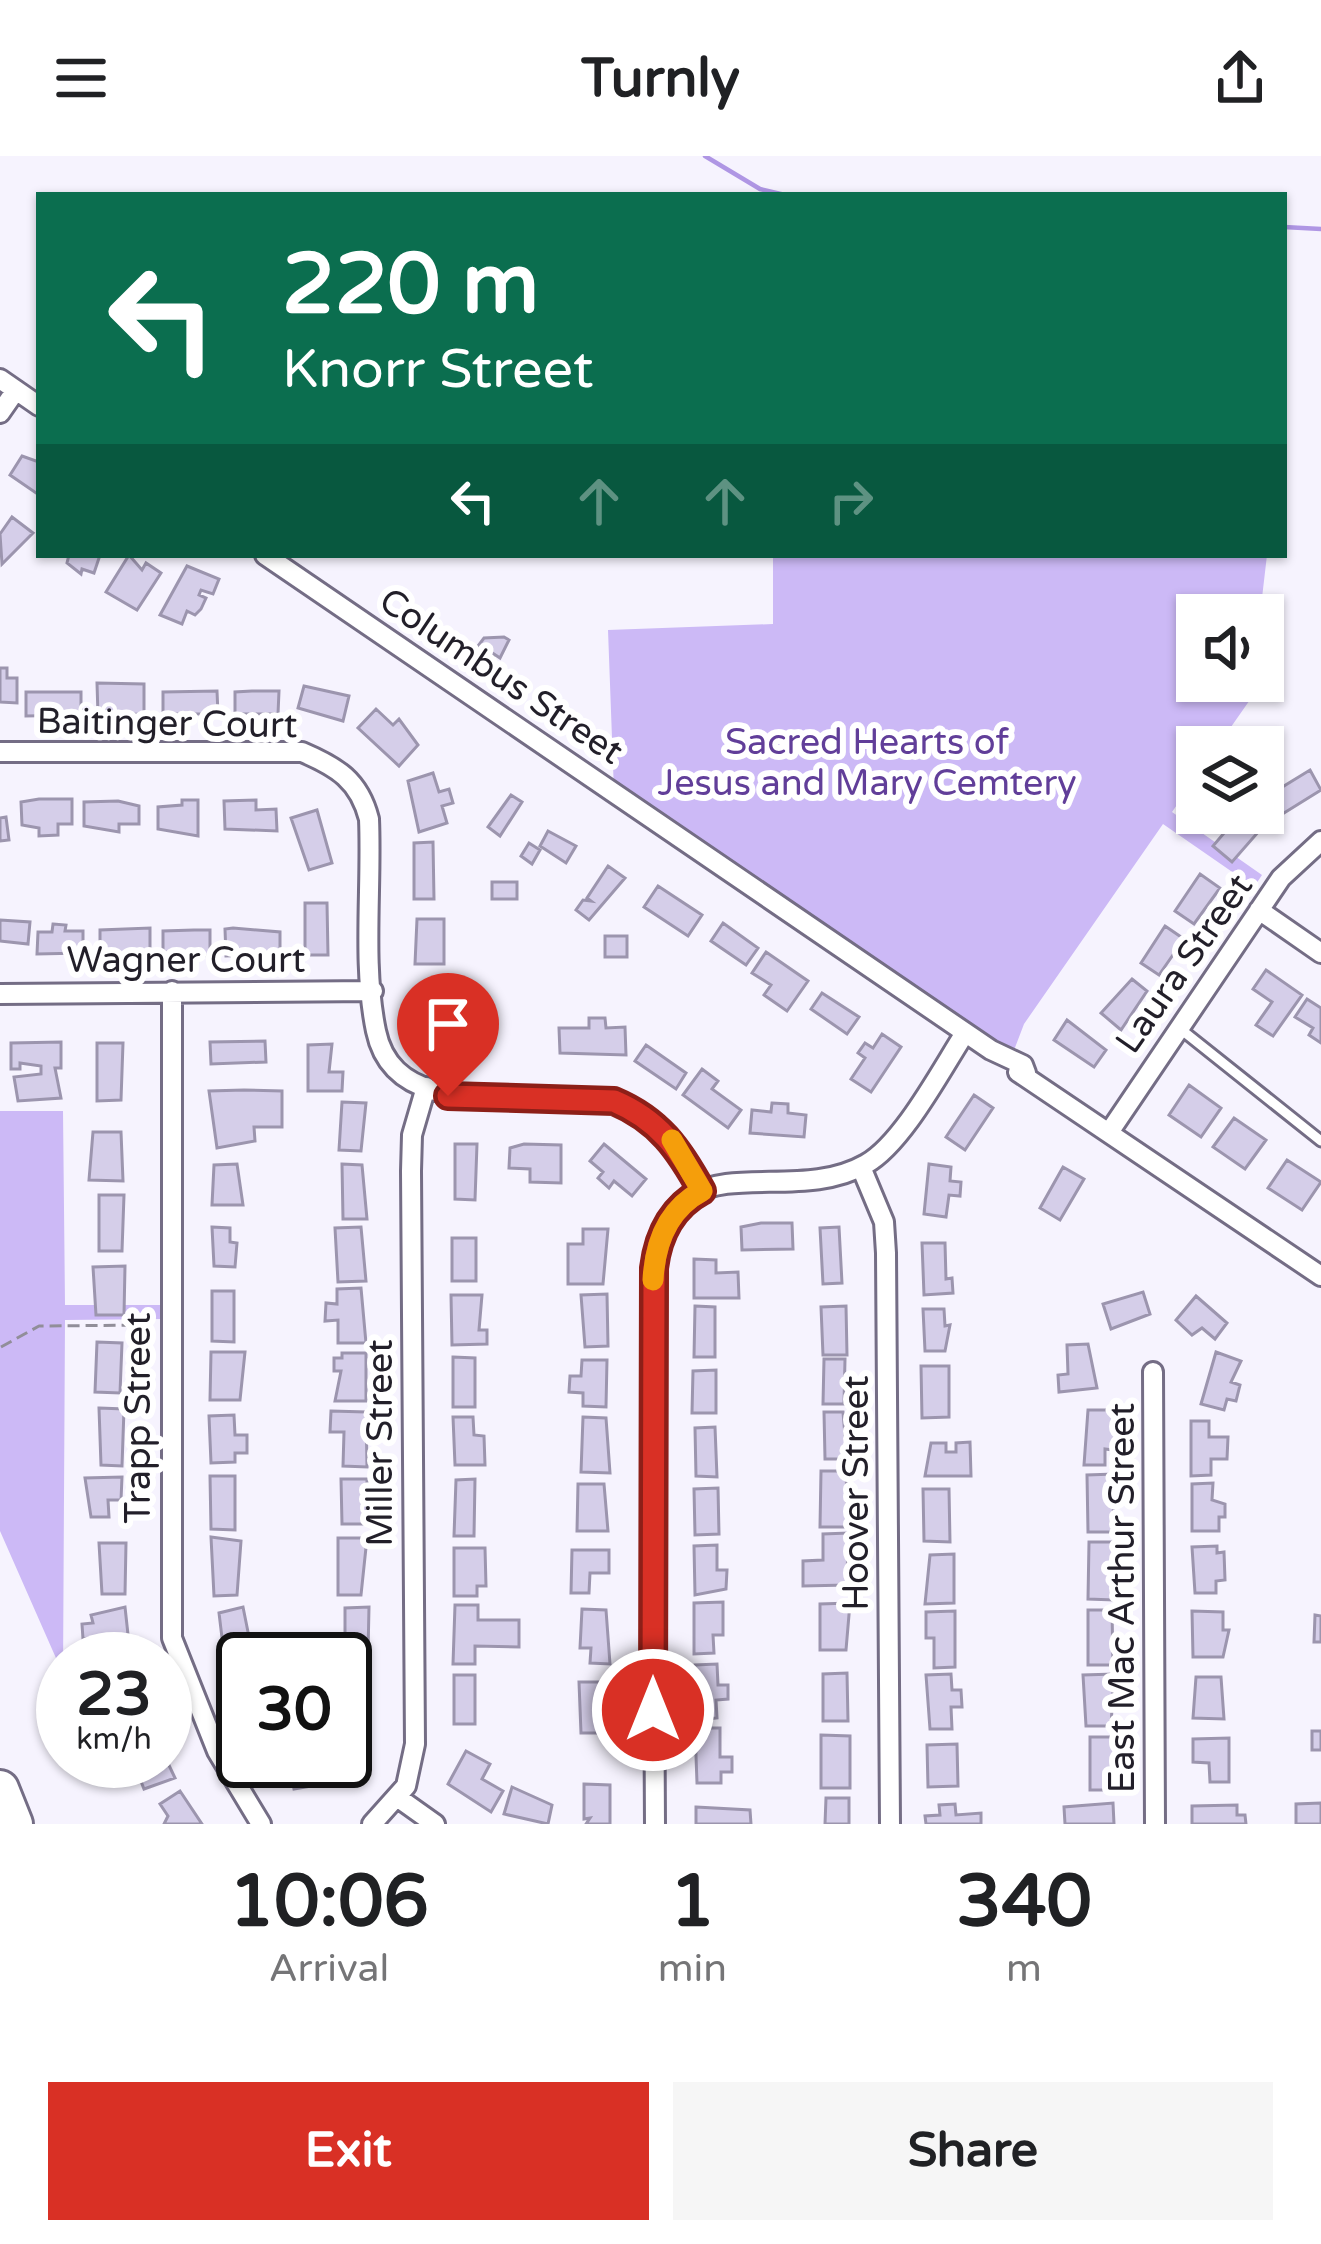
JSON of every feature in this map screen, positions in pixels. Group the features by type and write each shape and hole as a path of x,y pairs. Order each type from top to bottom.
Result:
{"highway":[{"path":"0,1789 14,1824"}],"street":[{"path":"0,413 8,385 36,404"},
{"name":"Columbus Street","path":"269,558 964,1033 1023,1065 1026,1073 1054,1093 1321,1276"},
{"name":"Baitinger Court","path":"0,752 302,752 331,765 363,795 370,819 376,1033 386,1055 426,1087"},
{"name":"Laura Street","path":"1102,1126 1178,1028 1281,878 1321,841"},
{"path":"1259,910 1321,953"},
{"name":"Trapp Street","path":"172,991 172,1638 217,1751 261,1824"},
{"name":"Wagner Court","path":"0,994 373,991"},
{"path":"655,1824 654,1268 662,1232 676,1211 702,1191 754,1179 838,1175 861,1167 895,1136 964,1033"},
{"path":"426,1087 448,1096 614,1101 637,1110 677,1145 702,1191"},
{"name":"Miller Street","path":"397,1797 406,1786 415,1744 411,1172 412,1135 426,1087"},
{"name":"Hoover Street","path":"861,1167 884,1222 886,1253 890,1824"},
{"name":"East Mac Arthur Street","path":"1153,1372 1155,1824"},
{"path":"372,1824 397,1797 435,1824"}],"lane":[{"path":"1178,1028 1321,1141"}],"path":[{"path":"1,1347 39,1326 171,1325"}],"green space":[{"name":"Sacred Hearts of Jesus and Mary Cemtery","path":"773,558 1267,558 1262,594 1176,594 1176,702 1248,702 1232,726 1176,726 1176,806 1172,812 1176,833 1163,824 1024,1024 1011,1058 614,792 608,630 773,624"},
{"name":"Sacred Hearts of Jesus and Mary Cemtery","path":"1177,834 1203,834 1262,875 1254,887"},
{"path":"0,1111 63,1111 65,1305 164,1305 164,1319 65,1320 63,1632 44,1632 0,1531"}],"building":[{"path":"22,456 36,461 36,493 10,475"},
{"path":"12,517 33,533 2,564 0,534"},
{"path":"68,558 99,558 94,573 82,569 81,574 67,563"},
{"path":"127,558 142,570 146,563 161,573 137,610 106,592"},
{"path":"187,566 219,579 213,594 201,590 199,595 206,598 201,609 195,615 187,611 182,624 160,615"},
{"path":"484,638 509,640 500,658 494,654 487,673 466,662"},
{"path":"0,668 7,668 7,678 17,678 17,703 0,702"},
{"path":"97,683 144,684 144,714 98,715"},
{"path":"304,686 349,696 343,721 298,708"},
{"path":"217,691 218,714 163,714 163,692"},
{"path":"279,691 278,714 235,714 235,692"},
{"path":"26,692 81,692 81,715 26,716"},
{"path":"376,709 393,725 399,719 418,745 399,766 358,728"},
{"path":"1310,770 1321,790 1284,813 1284,786"},
{"path":"433,773 439,792 449,789 453,803 442,806 447,823 419,832 408,781"},
{"path":"511,795 522,802 500,836 488,827"},
{"path":"72,799 72,824 58,824 58,835 39,836 39,828 22,825 21,802"},
{"path":"182,800 198,800 198,836 158,829 158,807 182,805"},
{"path":"256,800 256,810 276,809 277,831 225,829 224,801"},
{"path":"84,802 139,806 139,824 119,824 119,832 84,826"},
{"path":"317,810 332,863 309,870 291,818"},
{"path":"6,817 9,840 0,841 0,818"},
{"path":"548,831 576,846 566,863 540,846"},
{"path":"1223,834 1256,834 1232,862 1213,846"},
{"path":"433,842 434,899 414,899 414,843"},
{"path":"529,843 540,850 532,864 521,856"},
{"path":"608,866 625,878 589,920 576,910 583,900 591,901 587,898"},
{"path":"1200,874 1220,888 1194,924 1175,911"},
{"path":"492,882 517,882 517,899 492,899"},
{"path":"658,886 702,915 688,936 644,907"},
{"path":"305,903 327,903 328,955 305,955"},
{"path":"417,919 444,919 444,964 415,964"},
{"path":"0,920 30,922 28,944 0,941"},
{"path":"723,923 758,948 746,965 711,941"},
{"path":"53,924 66,925 65,931 83,931 83,953 37,954 38,932 52,932"},
{"path":"1165,926 1184,939 1159,975 1141,963"},
{"path":"150,928 150,957 100,957 100,930"},
{"path":"225,929 280,932 280,954 226,956"},
{"path":"210,930 210,956 163,952 163,931"},
{"path":"605,936 627,936 627,957 605,957"},
{"path":"766,952 808,981 787,1011 764,995 771,985 752,973"},
{"path":"1266,970 1302,995 1273,1036 1256,1025 1272,1002 1253,989"},
{"path":"1132,979 1147,991 1121,1030 1101,1013"},
{"path":"822,993 859,1017 847,1034 811,1009"},
{"path":"441,998 451,1004 446,1010 469,1025 450,1053 418,1022 431,1002 437,1006"},
{"path":"1307,999 1321,1008 1321,1043 1309,1035 1313,1028 1295,1017"},
{"path":"589,1018 605,1018 606,1028 625,1027 626,1055 560,1053 559,1028 589,1028"},
{"path":"1067,1020 1106,1050 1094,1067 1054,1040"},
{"path":"882,1034 901,1047 871,1092 851,1079 865,1058 858,1053 865,1043 873,1048"},
{"path":"265,1041 266,1062 211,1064 210,1042"},
{"path":"61,1042 61,1068 55,1068 61,1098 18,1101 14,1077 41,1074 41,1066 20,1063 20,1069 11,1069 11,1043"},
{"path":"97,1043 123,1043 121,1100 97,1101"},
{"path":"332,1044 329,1072 343,1072 342,1091 308,1091 308,1045"},
{"path":"646,1045 686,1073 676,1089 635,1061"},
{"path":"702,1069 718,1081 712,1089 741,1110 728,1128 683,1095"},
{"path":"1189,1085 1221,1108 1201,1137 1169,1115"},
{"path":"209,1091 282,1091 282,1127 254,1127 255,1141 217,1148"},
{"path":"974,1095 993,1108 965,1150 946,1137"},
{"path":"342,1102 366,1103 361,1151 339,1150"},
{"path":"772,1103 788,1104 788,1113 806,1115 804,1137 750,1133 752,1110 771,1112"},
{"path":"1234,1118 1266,1140 1245,1169 1213,1147"},
{"path":"93,1132 121,1132 123,1181 89,1180"},
{"path":"455,1144 477,1144 475,1200 455,1199"},
{"path":"604,1144 646,1179 632,1196 614,1181 609,1188 598,1178 603,1172 590,1161"},
{"path":"561,1145 561,1183 530,1182 530,1169 509,1168 510,1148"},
{"path":"1287,1160 1321,1182 1302,1210 1268,1188"},
{"path":"237,1164 243,1205 212,1205 214,1165"},
{"path":"342,1164 362,1165 367,1219 343,1219"},
{"path":"929,1164 951,1167 950,1181 961,1182 960,1196 949,1195 946,1217 924,1214"},
{"path":"1063,1167 1084,1179 1060,1220 1040,1208"},
{"path":"99,1195 124,1195 122,1251 99,1251"},
{"path":"792,1223 793,1249 742,1250 741,1227"},
{"path":"212,1227 230,1228 230,1242 237,1243 235,1267 214,1266"},
{"path":"361,1227 366,1281 338,1282 335,1228"},
{"path":"839,1227 842,1283 823,1284 820,1228"},
{"path":"583,1229 608,1229 603,1284 568,1284 568,1244 583,1244"},
{"path":"452,1238 476,1238 476,1281 452,1281"},
{"path":"922,1243 945,1243 946,1279 952,1278 953,1293 924,1295"},
{"path":"694,1259 716,1260 716,1273 738,1272 739,1298 694,1298"},
{"path":"125,1266 124,1315 96,1315 93,1267"},
{"path":"361,1288 366,1343 338,1343 338,1320 325,1321 326,1303 337,1304 337,1289"},
{"path":"212,1291 234,1291 234,1342 212,1341"},
{"path":"1143,1292 1150,1314 1111,1329 1103,1304"},
{"path":"607,1294 608,1346 585,1347 581,1295"},
{"path":"451,1295 482,1295 479,1330 487,1330 487,1344 452,1345"},
{"path":"1196,1296 1227,1323 1215,1339 1202,1328 1192,1335 1176,1320"},
{"path":"695,1306 715,1307 715,1357 694,1357"},
{"path":"846,1306 847,1355 823,1355 821,1307"},
{"path":"923,1309 944,1309 945,1326 950,1325 945,1351 925,1351"},
{"path":"97,1342 122,1343 120,1393 95,1392"},
{"path":"1088,1344 1097,1388 1059,1392 1058,1375 1068,1374 1067,1345"},
{"path":"211,1352 245,1352 240,1400 210,1400"},
{"path":"1216,1352 1241,1361 1231,1382 1240,1385 1236,1401 1227,1399 1224,1410 1201,1404"},
{"path":"342,1353 366,1353 366,1401 335,1401 341,1371 334,1371 334,1358 342,1358"},
{"path":"453,1357 475,1358 475,1407 453,1407"},
{"path":"824,1359 845,1359 844,1404 823,1404"},
{"path":"582,1360 607,1360 606,1407 583,1406 583,1393 569,1392 570,1376 581,1376"},
{"path":"921,1366 949,1366 949,1417 922,1418"},
{"path":"716,1370 716,1413 692,1413 693,1371"},
{"path":"99,1408 124,1409 122,1466 101,1465"},
{"path":"1088,1410 1113,1410 1113,1450 1105,1449 1105,1465 1084,1465"},
{"path":"331,1411 366,1412 367,1467 343,1466 344,1432 330,1432"},
{"path":"824,1412 843,1412 847,1459 825,1459"},
{"path":"234,1415 235,1435 247,1435 247,1453 235,1453 235,1462 211,1463 209,1416"},
{"path":"453,1417 473,1417 474,1435 484,1436 485,1465 455,1465"},
{"path":"583,1417 606,1418 610,1473 581,1472"},
{"path":"1191,1421 1209,1421 1209,1437 1228,1437 1227,1459 1211,1459 1211,1475 1191,1476"},
{"path":"715,1427 717,1477 696,1476 695,1428"},
{"path":"970,1442 971,1476 925,1476 931,1443 946,1443 946,1452 956,1452 956,1443"},
{"path":"821,1471 846,1471 848,1527 820,1527"},
{"path":"1114,1474 1113,1532 1088,1532 1087,1475"},
{"path":"210,1476 235,1476 235,1530 211,1529"},
{"path":"122,1477 121,1500 108,1500 109,1517 91,1517 85,1478"},
{"path":"341,1479 367,1479 367,1524 342,1524"},
{"path":"475,1479 474,1536 454,1536 456,1480"},
{"path":"1213,1483 1212,1500 1225,1504 1219,1531 1192,1531 1192,1484"},
{"path":"578,1484 604,1484 608,1531 577,1531"},
{"path":"718,1488 719,1534 695,1535 694,1489"},
{"path":"923,1489 949,1489 950,1542 924,1541"},
{"path":"848,1533 847,1585 803,1586 803,1561 823,1560 823,1534"},
{"path":"211,1537 241,1541 237,1595 214,1596"},
{"path":"338,1538 367,1538 361,1595 338,1595"},
{"path":"1089,1542 1114,1542 1114,1600 1088,1599"},
{"path":"99,1543 126,1543 125,1594 102,1594"},
{"path":"717,1545 717,1570 727,1570 726,1589 695,1595 694,1546"},
{"path":"1217,1546 1217,1553 1224,1552 1225,1580 1216,1581 1216,1593 1195,1593 1192,1547"},
{"path":"454,1548 485,1548 486,1586 477,1586 477,1596 454,1596"},
{"path":"572,1550 609,1550 609,1573 590,1573 589,1593 571,1593"},
{"path":"954,1554 954,1603 925,1604 930,1555"},
{"path":"723,1602 723,1635 713,1635 714,1653 694,1654 694,1603"},
{"path":"850,1603 846,1650 820,1650 820,1604"},
{"path":"455,1605 478,1605 478,1620 519,1620 519,1647 475,1646 475,1664 453,1664"},
{"path":"125,1607 128,1632 83,1632 82,1624 93,1623 91,1615"},
{"path":"243,1607 248,1632 221,1632 219,1613"},
{"path":"369,1607 368,1632 345,1632 345,1608"},
{"path":"582,1609 606,1610 610,1664 590,1663 591,1648 580,1648"},
{"path":"1088,1610 1112,1610 1113,1665 1088,1665"},
{"path":"955,1611 955,1667 934,1668 934,1638 926,1638 926,1612"},
{"path":"1192,1611 1223,1612 1223,1630 1229,1630 1223,1657 1193,1657"},
{"path":"1315,1615 1321,1616 1321,1642 1314,1642"},
{"path":"717,1664 718,1685 728,1685 728,1699 716,1700 717,1718 695,1720 695,1665"},
{"path":"847,1673 848,1721 823,1721 823,1674"},
{"path":"951,1674 952,1690 961,1690 962,1707 951,1707 952,1729 930,1729 926,1675"},
{"path":"1114,1674 1111,1726 1086,1726 1083,1675"},
{"path":"454,1675 475,1675 475,1724 454,1724"},
{"path":"1196,1677 1221,1677 1224,1719 1193,1718"},
{"path":"579,1682 609,1682 610,1733 581,1733"},
{"path":"695,1728 720,1728 720,1757 732,1757 732,1772 721,1772 721,1783 697,1783"},
{"path":"1312,1731 1321,1731 1321,1750 1312,1750"},
{"path":"821,1735 850,1736 850,1788 821,1788"},
{"path":"1090,1737 1115,1737 1114,1790 1090,1790"},
{"path":"1229,1738 1229,1782 1210,1782 1209,1763 1193,1762 1193,1739"},
{"path":"957,1744 958,1786 928,1787 927,1745"},
{"path":"466,1751 490,1764 482,1779 503,1791 491,1812 448,1784"},
{"path":"584,1784 610,1785 610,1824 586,1824 590,1818 584,1819"},
{"path":"512,1787 552,1805 548,1824 504,1814"},
{"path":"180,1791 202,1824 164,1824 168,1816 160,1804"},
{"path":"826,1798 849,1798 849,1824 825,1824"},
{"path":"1113,1803 1114,1824 1065,1824 1064,1807"},
{"path":"1321,1803 1321,1824 1296,1824 1296,1804"},
{"path":"955,1804 956,1815 981,1813 981,1824 926,1824 925,1816 940,1815 939,1805"},
{"path":"1237,1805 1237,1815 1245,1815 1246,1824 1192,1824 1192,1806"},
{"path":"696,1807 750,1810 751,1824 696,1824"}],"waterway":[{"path":"705,156 772,192"},
{"path":"1287,227 1321,229"}],"slow traffic":[{"path":"653,1280 662,1232 676,1211 702,1191 672,1140"}],"route":[{"path":"448,1096 614,1101 637,1110 677,1145 702,1191 676,1211 662,1232 654,1268 653,1710"}]}
